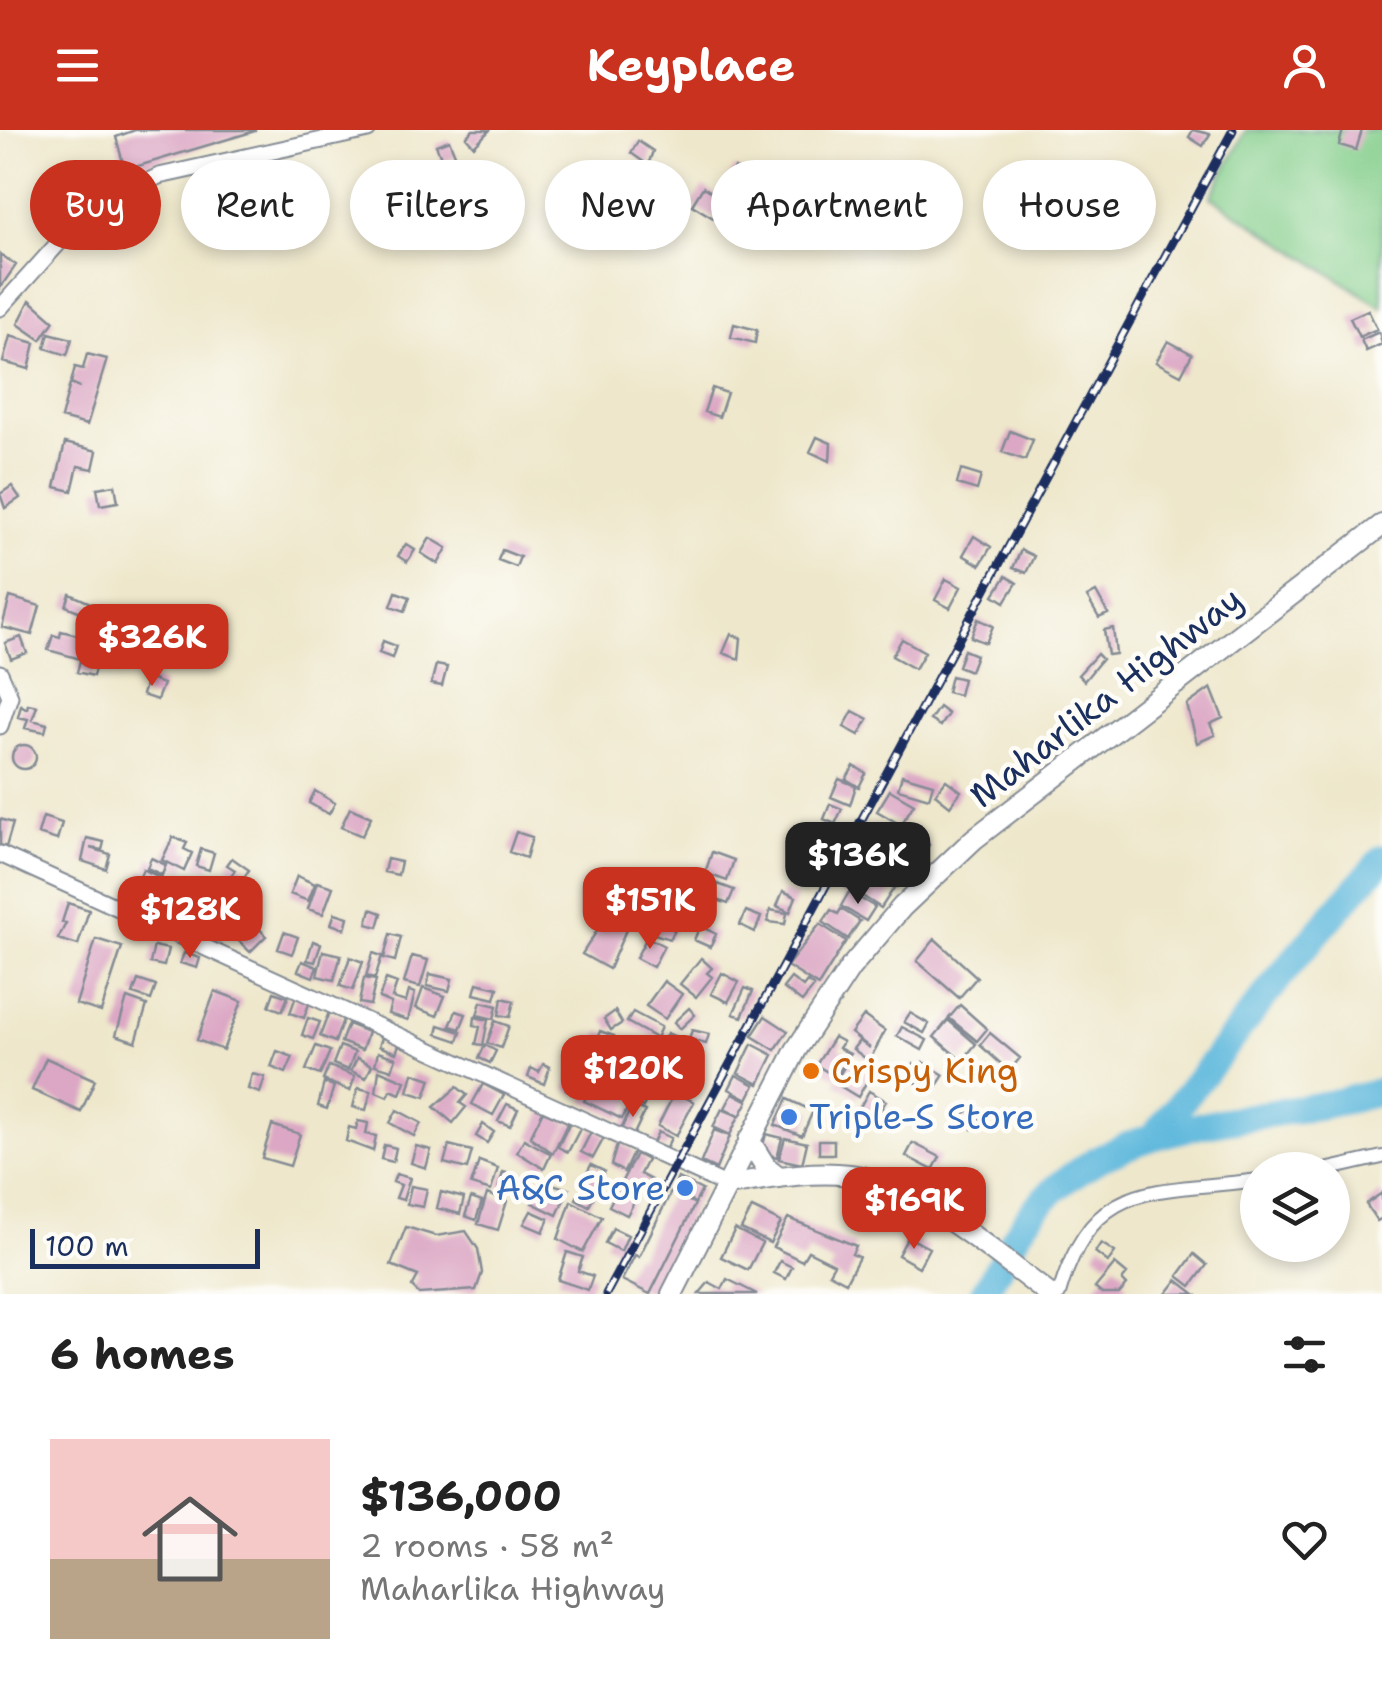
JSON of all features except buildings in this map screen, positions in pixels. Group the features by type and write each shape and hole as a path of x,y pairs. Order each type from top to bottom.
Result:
{"main road":[{"name":"Maharlika Highway","path":"672,1294 811,1024 850,968 902,907 974,839 1382,526"},
{"path":"749,1140 766,1167 778,1177"},
{"path":"726,1185 836,1174 866,1178 891,1187 948,1222 1050,1292"}],"street":[{"path":"0,308 90,208 159,176 368,130"},
{"path":"0,672 10,696 0,726"},
{"path":"0,854 726,1185"},
{"path":"1350,1164 1382,1157"},
{"path":"1050,1292 1084,1230 1132,1196 1240,1182"}],"green space":[{"path":"1246,130 1382,130 1382,307 1211,197"}],"waterway":[{"path":"1156,1134 1291,963 1382,859"},
{"path":"983,1294 1035,1209 1070,1177 1109,1154 1152,1137 1197,1126 1382,1091"}],"railway":[{"path":"606,1294 1233,130"}],"place":[{"name":"Crispy King","path":"811,1071"},
{"name":"Triple-S Store","path":"789,1117"},
{"name":"A&C Store","path":"685,1188"}]}
